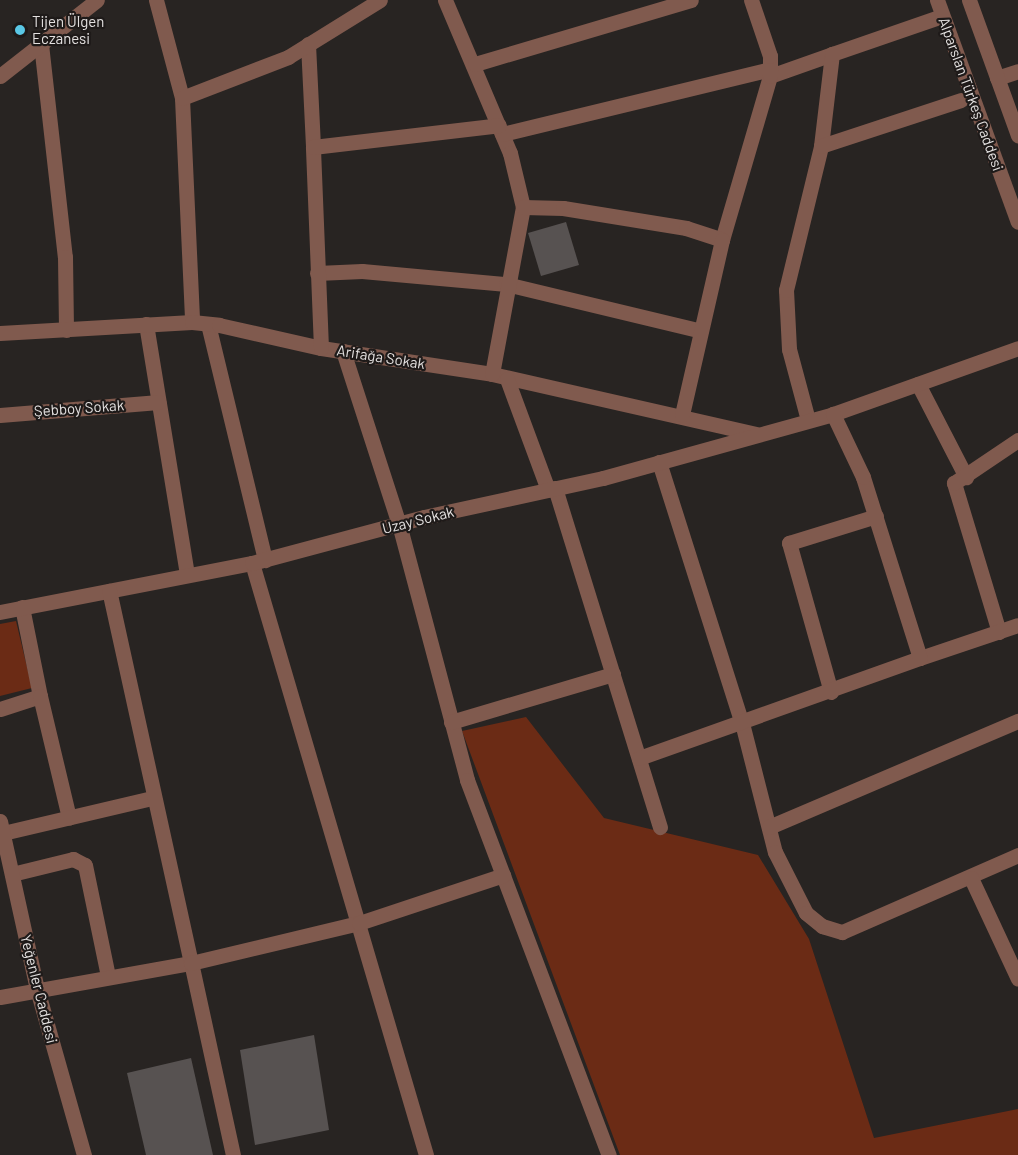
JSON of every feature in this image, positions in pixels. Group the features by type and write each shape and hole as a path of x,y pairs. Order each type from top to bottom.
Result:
{"street":[{"path":"0,76 97,0"},
{"path":"156,0 182,98 192,322"},
{"path":"182,98 239,80 308,44 380,0"},
{"path":"445,0 475,64 501,129 523,207 506,284 499,376 552,489 660,827"},
{"path":"475,64 691,0"},
{"path":"682,414 698,330 770,72 750,0"},
{"name":"Alparslan Türkeş Caddesi","path":"937,0 1018,222"},
{"name":"Alparslan Türkeş Caddesi","path":"969,0 1018,135"},
{"path":"313,147 501,129 770,72 832,54 942,16"},
{"path":"41,44 65,257 66,330"},
{"path":"308,44 321,348"},
{"path":"808,420 789,349 786,290 821,146 832,54"},
{"path":"997,78 1018,71"},
{"path":"821,146 961,100"},
{"path":"523,207 574,210 686,228 722,240"},
{"path":"318,273 362,271 506,284 698,330"},
{"name":"Arifağa Sokak","path":"0,333 192,322 208,324 321,348 499,376 682,414 757,434"},
{"path":"146,324 187,575"},
{"path":"208,324 258,562 426,1155"},
{"name":"Uzay Sokak","path":"0,612 258,562 399,524 659,462 833,414 1018,348"},
{"path":"343,351 399,524 451,722 503,875 609,1155"},
{"path":"918,384 966,477"},
{"name":"Şebboy Sokak","path":"0,415 158,402"},
{"path":"833,414 863,477 920,658"},
{"path":"999,632 954,483 1016,445"},
{"path":"659,462 742,723 775,852 806,913 822,926 842,932 971,878 1018,855"},
{"path":"831,692 789,543 876,516"},
{"path":"109,591 152,798 233,1155"},
{"path":"22,607 69,818"},
{"path":"639,758 831,692 920,658 1018,626"},
{"path":"451,722 613,674"},
{"path":"0,709 40,696"},
{"path":"768,827 1018,721"},
{"path":"1,827 69,818 152,798"},
{"name":"Yeğenler Caddesi","path":"1,827 37,989 84,1155"},
{"path":"12,874 73,859 85,865 108,976"},
{"path":"0,997 191,963 359,923 503,875"},
{"path":"971,878 1018,979"}],"shaded area":[{"path":"16,621 32,688 0,696 0,624"},
{"path":"526,717 604,818 758,855 809,939 874,1138 1018,1109 1018,1155 620,1155 462,731"}],"building":[{"path":"566,222 579,265 541,276 528,233"},
{"path":"314,1035 329,1130 255,1145 240,1050"},
{"path":"191,1058 213,1155 146,1155 127,1073"}],"place":[{"name":"Tijen Ülgen Eczanesi","path":"20,30"}]}
